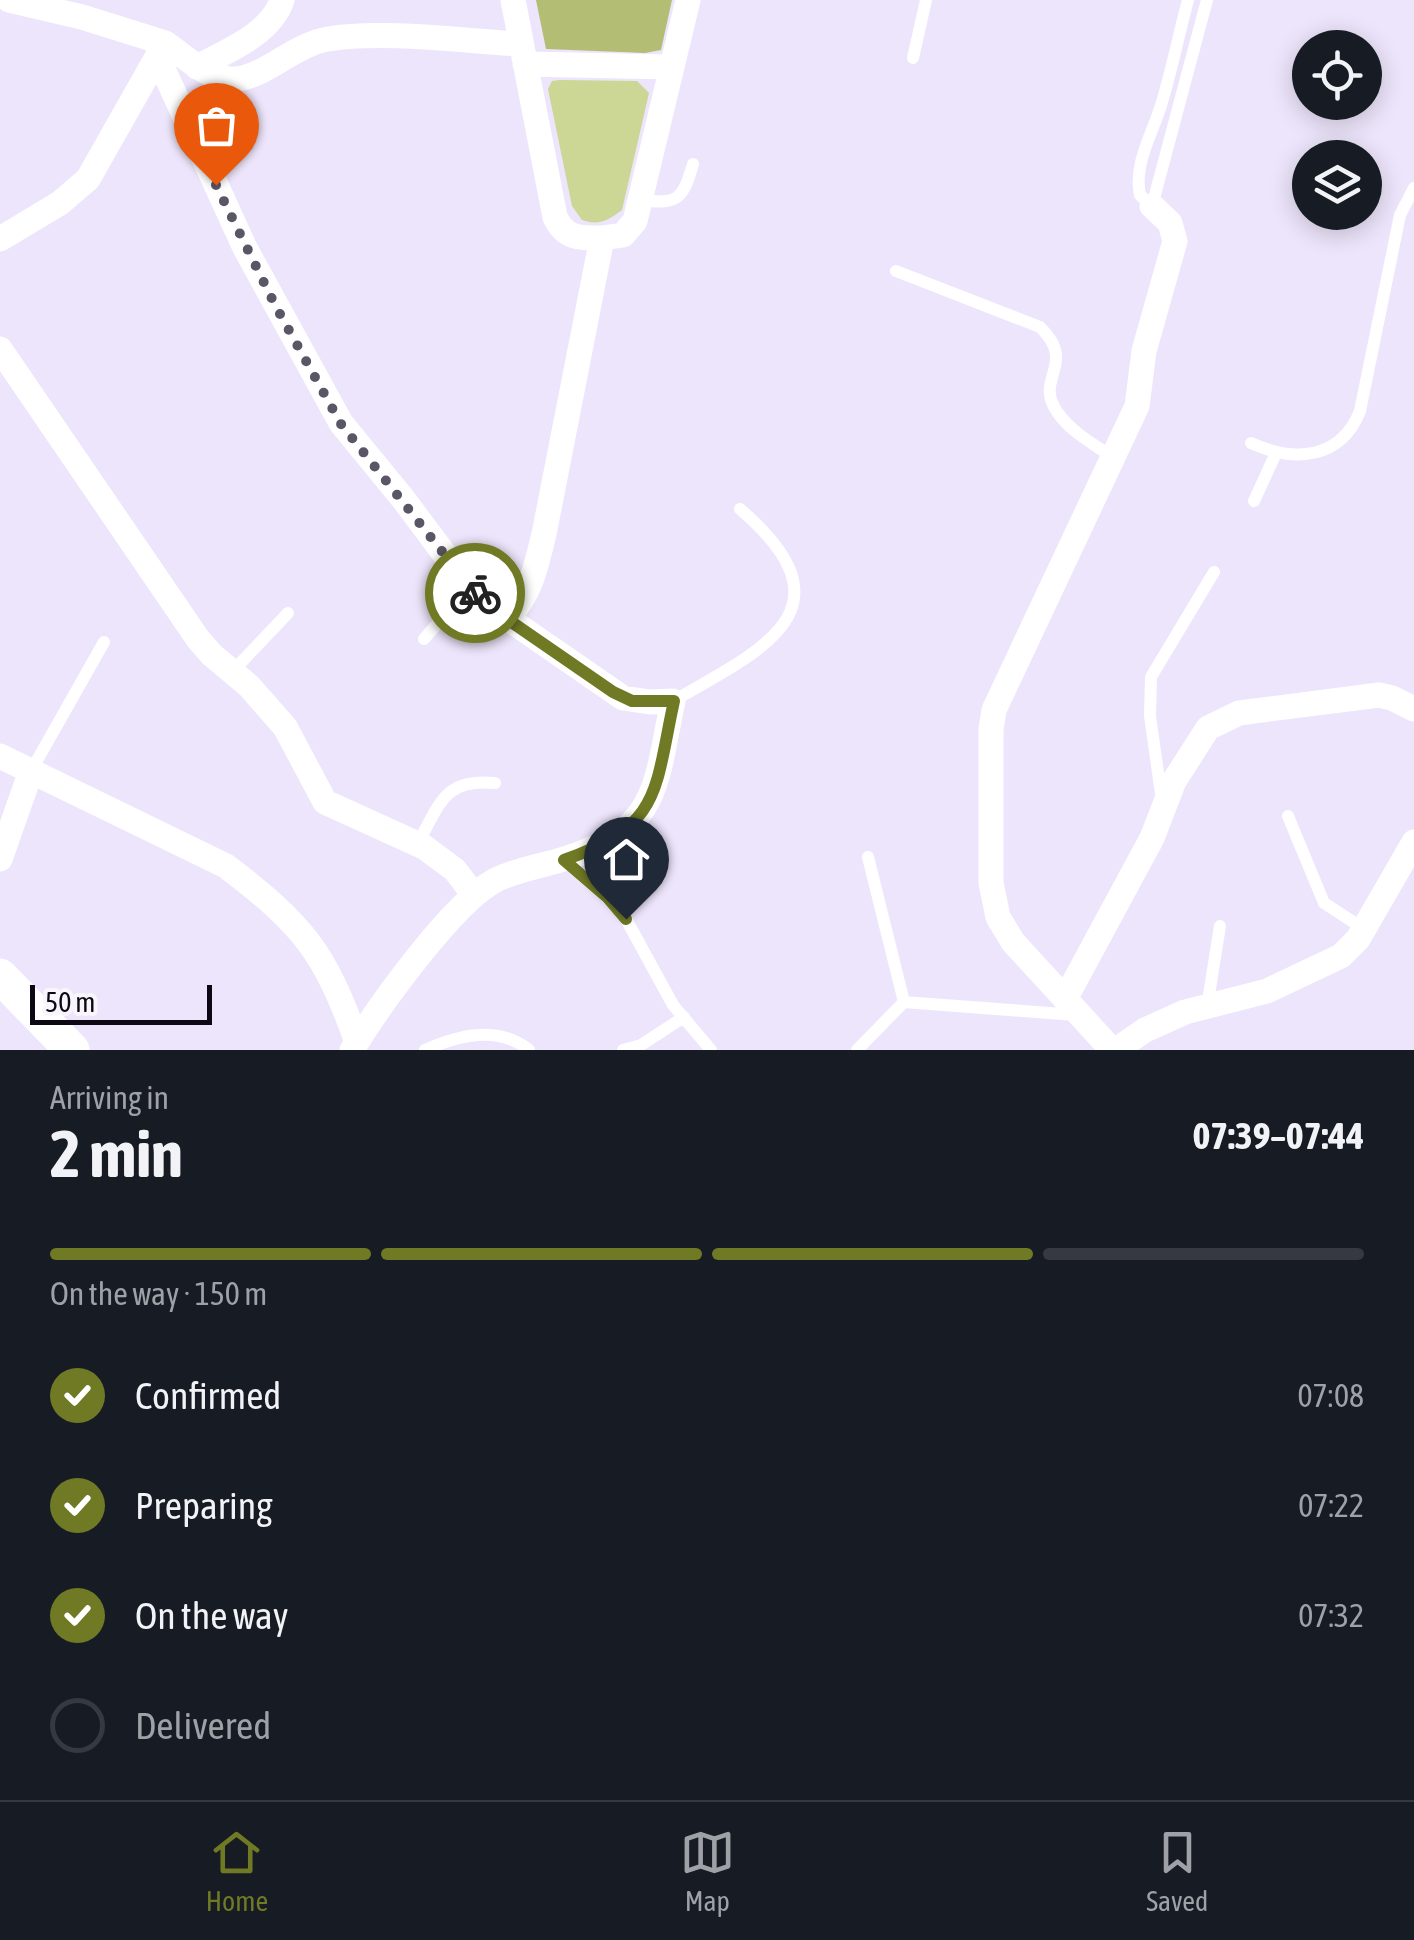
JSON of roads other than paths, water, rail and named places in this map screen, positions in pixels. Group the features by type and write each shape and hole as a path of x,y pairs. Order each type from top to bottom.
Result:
{"main road":[{"path":"0,976 72,1050"}],"street":[{"path":"8,0 82,17 222,78 250,78 295,48 353,36 672,67"},
{"path":"197,67 255,34 274,16 282,0"},
{"path":"512,0 560,230 581,238 623,235 630,230 641,200 688,0"},
{"path":"0,239 60,203 88,179 161,51"},
{"path":"161,51 245,248 341,424 469,588 623,698 674,701 656,782 643,814 613,840 564,860 509,874 474,895 430,945 355,1046"},
{"path":"1152,206 1170,223 1175,241 1144,351 1137,406 994,710 993,902 998,917 1013,942 1114,1050 1160,1022 1267,990 1341,956 1364,929 1414,842"},
{"path":"507,618 524,598 540,550 602,238"},
{"path":"0,349 198,639 285,727 325,802 418,843 455,870 474,895"},
{"path":"1073,1007 1197,740 1221,719 1287,705 1378,695 1414,708"},
{"path":"0,756 226,866 256,890 315,948 338,990 355,1046"},
{"path":"0,859 31,770"}],"lane":[{"path":"914,58 926,0"},
{"path":"1152,206 1140,194 1139,175 1162,105 1188,0"},
{"path":"1152,206 1207,0"},
{"path":"641,200 660,202 679,197 693,164"},
{"path":"1251,443 1276,453 1296,454 1331,448 1353,428 1360,411 1400,216 1414,188"},
{"path":"896,271 1040,327 1057,346 1050,393 1058,414 1114,458"},
{"path":"1254,502 1276,453"},
{"path":"674,701 782,630 792,614 797,596 794,578 766,532 740,509"},
{"path":"1163,809 1150,716 1150,677 1214,572"},
{"path":"424,639 469,588"},
{"path":"232,672 288,613"},
{"path":"31,770 104,642"},
{"path":"418,843 450,790 475,781 495,782"},
{"path":"1288,816 1324,903 1364,929"},
{"path":"868,857 904,1002"},
{"path":"564,860 626,919 659,982 711,1050"},
{"path":"1207,1007 1220,926"},
{"path":"857,1050 904,1002 1073,1007"},
{"path":"623,1050 642,1045 684,1017"},
{"path":"424,1050 445,1041 495,1034 516,1040 530,1050"}]}
